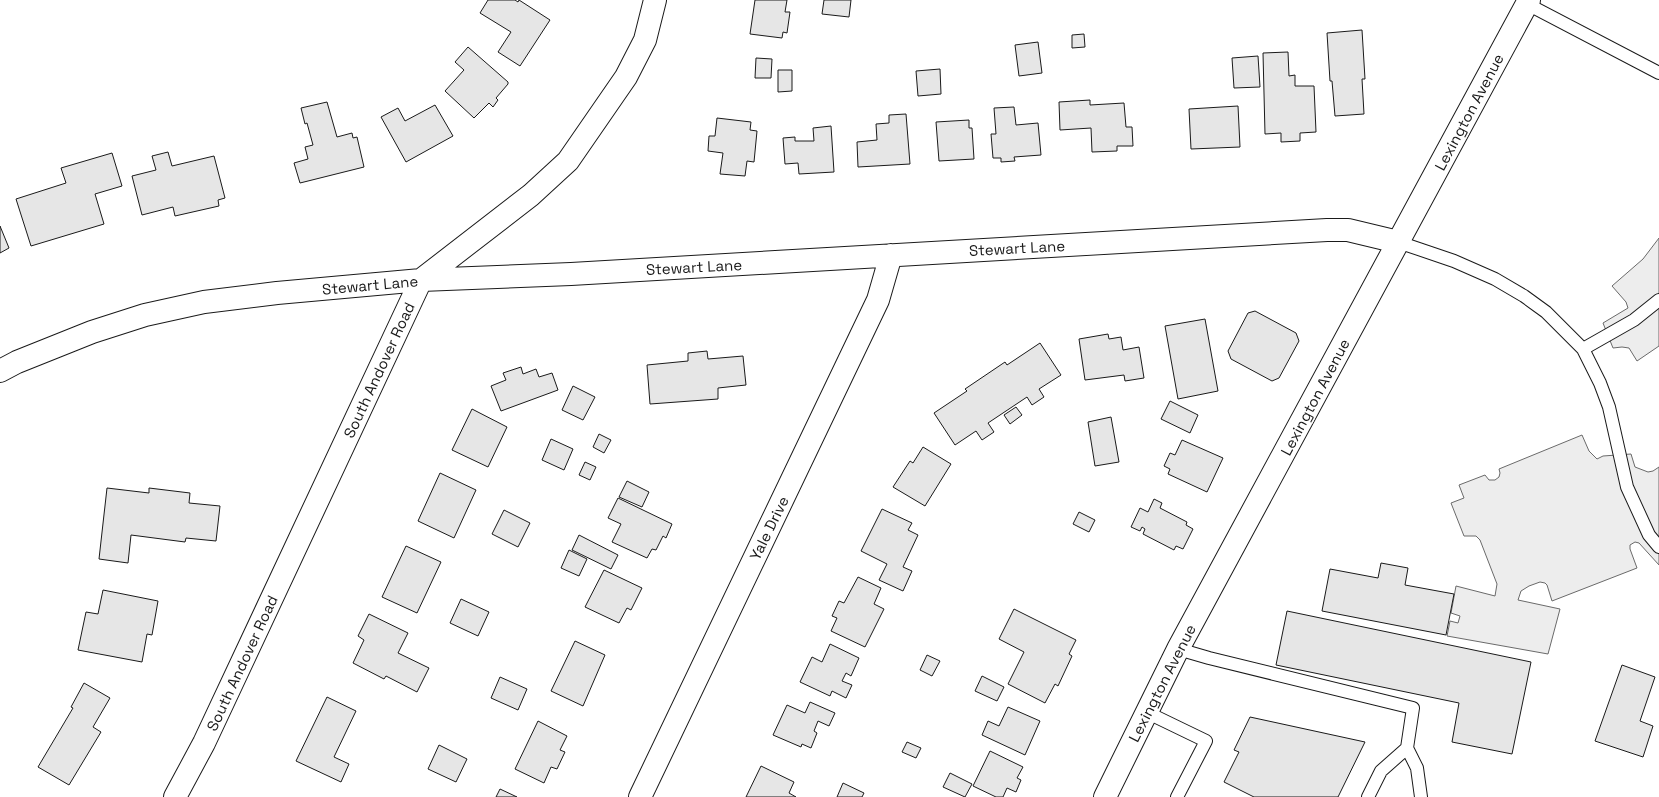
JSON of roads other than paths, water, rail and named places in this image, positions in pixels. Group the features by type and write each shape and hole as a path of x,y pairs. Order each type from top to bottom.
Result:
{"street":[{"name":"South Andover Road","path":"175,797 204,743 421,280 531,195 568,161 626,77 645,40 655,0"},
{"name":"Lexington Avenue","path":"1105,797 1178,649 1528,2"},
{"name":"Stewart Lane","path":"0,371 17,362 92,332 144,315 204,302 277,293 421,280 579,273 1327,230 1348,230 1398,242"},
{"name":"Yale Drive","path":"640,797 878,300 891,255"}],"lane":[{"path":"1528,2 1659,73"},
{"path":"1398,242 1454,261 1495,279 1524,296 1546,312 1583,349 1600,383 1609,407 1627,487 1649,536 1659,547"},
{"path":"1583,349 1634,320 1659,300"},
{"path":"1178,649 1413,708 1407,748 1417,768 1421,797"},
{"path":"1146,712 1206,741 1178,797"},
{"path":"1368,797 1381,770 1407,748"}]}
